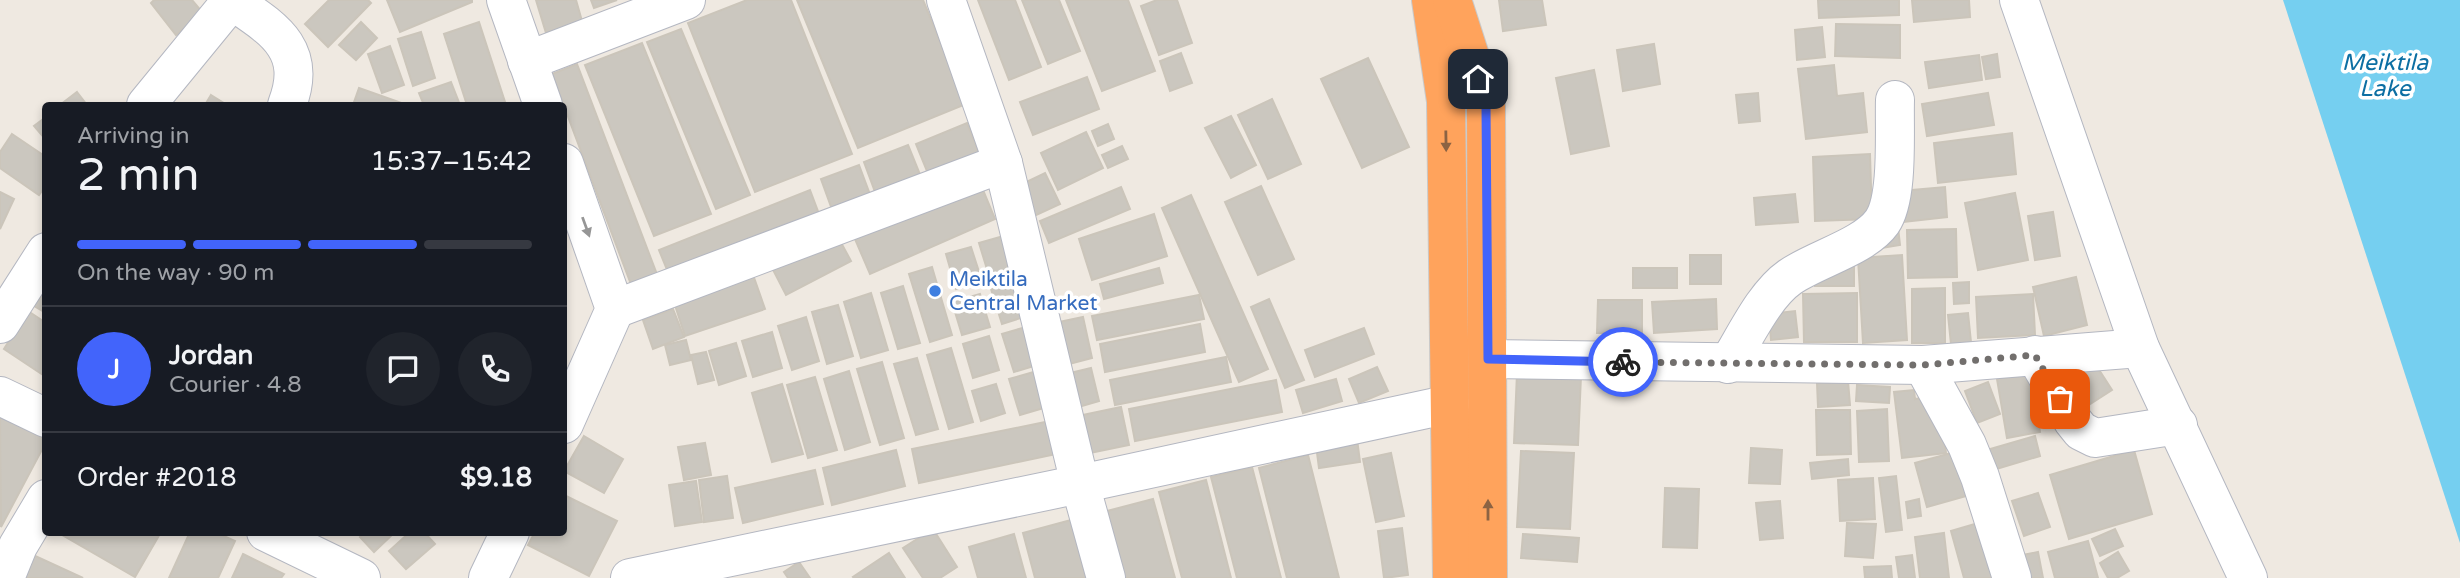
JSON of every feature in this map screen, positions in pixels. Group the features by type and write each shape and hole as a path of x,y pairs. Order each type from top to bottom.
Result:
{"highway":[{"path":"1431,0 1446,101 1452,578"},
{"path":"1452,0 1486,106 1489,578"}],"street":[{"path":"148,102 232,0 285,41 293,63 292,93 288,102"},
{"path":"506,0 542,102"},
{"path":"527,61 686,0"},
{"path":"946,0 1003,163 1105,578"},
{"path":"2019,0 2140,348 2248,578"},
{"path":"1728,364 1775,290 1791,276 1859,241 1882,222 1892,197 1895,100"},
{"path":"615,309 1003,163"},
{"path":"567,172 615,309 567,412"},
{"path":"0,324 42,257"},
{"path":"1488,359 1923,365 2140,348"},
{"path":"2035,355 2073,421 2081,431 2095,438 2178,425"},
{"path":"1923,365 1968,445 2012,578"},
{"path":"0,396 42,416"},
{"path":"629,578 1450,404"},
{"path":"5,578 18,546 42,506"},
{"path":"274,536 362,578"}],"water":[{"name":"Meiktila Lake","path":"2283,0 2460,0 2460,543"}],"building":[{"path":"154,0 192,0 203,13 176,35 151,3"},
{"path":"329,0 368,0 371,3 328,47 305,24"},
{"path":"387,0 472,0 472,2 400,32"},
{"path":"536,0 576,0 582,21 546,33"},
{"path":"591,0 617,0 594,8"},
{"path":"747,0 791,0 852,154 755,192 688,23"},
{"path":"797,0 923,0 966,104 858,148"},
{"path":"978,0 1015,0 1041,67 1009,80"},
{"path":"1022,0 1059,0 1080,51 1048,64"},
{"path":"1066,0 1128,0 1155,71 1102,91"},
{"path":"1157,0 1177,0 1192,43 1159,55 1141,6"},
{"path":"1499,0 1542,0 1546,25 1503,31"},
{"path":"1818,0 1899,0 1899,15 1819,18"},
{"path":"1912,0 1969,0 1970,17 1914,22"},
{"path":"361,22 377,38 356,60 339,45"},
{"path":"479,22 505,102 466,102 444,34"},
{"path":"1836,24 1900,25 1900,58 1835,56"},
{"path":"1822,27 1825,57 1797,60 1795,30"},
{"path":"681,29 750,195 716,209 647,42"},
{"path":"421,32 435,78 413,86 398,39"},
{"path":"642,43 711,214 654,236 585,65"},
{"path":"1654,44 1660,84 1623,91 1617,50"},
{"path":"390,46 404,85 382,93 368,54"},
{"path":"1181,53 1192,83 1170,91 1160,61"},
{"path":"1997,54 2000,77 1986,79 1982,57"},
{"path":"1979,55 1982,80 1929,88 1925,62"},
{"path":"1368,58 1409,147 1362,168 1321,79"},
{"path":"577,64 661,285 635,295 567,114 567,102 563,102 552,74"},
{"path":"1834,65 1837,96 1863,93 1867,132 1806,139 1798,69"},
{"path":"1594,70 1609,146 1571,154 1556,78"},
{"path":"1087,77 1099,109 1033,135 1020,102"},
{"path":"451,82 459,102 423,102 419,93"},
{"path":"359,88 399,102 354,102"},
{"path":"77,92 85,102 64,102"},
{"path":"1758,93 1760,121 1739,123 1736,95"},
{"path":"1988,93 1994,125 1927,136 1922,104"},
{"path":"211,95 222,102 207,102"},
{"path":"1272,99 1301,164 1268,179 1238,115"},
{"path":"1231,116 1256,165 1231,178 1205,128"},
{"path":"42,120 42,135 34,126"},
{"path":"967,123 982,159 931,181 916,144"},
{"path":"1108,124 1114,139 1098,146 1092,131"},
{"path":"1086,132 1103,168 1058,190 1041,153"},
{"path":"2012,133 2016,174 1938,183 1934,143"},
{"path":"12,134 42,154 42,191 39,195 0,168 0,152"},
{"path":"908,145 923,182 878,200 864,162"},
{"path":"1122,146 1128,159 1108,168 1102,155"},
{"path":"1870,154 1872,219 1815,221 1813,157"},
{"path":"859,165 872,200 834,215 821,179"},
{"path":"1045,173 1060,204 1032,217 1018,186"},
{"path":"978,178 995,219 870,274 852,232"},
{"path":"1261,186 1294,259 1258,275 1225,202"},
{"path":"1121,187 1130,209 1049,243 1040,221"},
{"path":"1945,187 1947,217 1904,222 1901,191"},
{"path":"810,190 822,222 672,282 659,250"},
{"path":"0,192 14,199 0,229"},
{"path":"2015,193 2028,260 1978,270 1965,203"},
{"path":"1795,194 1798,222 1756,225 1754,198"},
{"path":"1191,195 1268,369 1239,382 1162,208"},
{"path":"2053,212 2060,256 2035,260 2028,216"},
{"path":"1154,214 1167,256 1092,280 1079,239"},
{"path":"1898,227 1900,245 1881,248"},
{"path":"833,228 851,261 786,295 769,262"},
{"path":"1956,229 1957,277 1908,278 1907,230"},
{"path":"1007,235 1017,271 990,279 979,243"},
{"path":"971,247 982,281 956,289 946,254"},
{"path":"1690,255 1721,255 1721,284 1690,284"},
{"path":"1902,255 1907,340 1863,343 1858,258"},
{"path":"932,267 952,335 930,342 909,274"},
{"path":"1854,267 1854,286 1815,286 1815,268"},
{"path":"1159,268 1163,283 1104,299 1100,284"},
{"path":"1633,268 1677,268 1677,288 1633,288"},
{"path":"751,269 765,309 685,336 672,296"},
{"path":"2076,277 2087,325 2044,336 2033,287"},
{"path":"1019,280 1030,315 1002,324 991,289"},
{"path":"1969,282 1969,303 1954,304 1953,283"},
{"path":"903,286 920,343 898,349 881,293"},
{"path":"1945,288 1945,343 1912,343 1912,289"},
{"path":"871,293 888,350 861,358 844,302"},
{"path":"1857,293 1857,342 1804,342 1803,294"},
{"path":"42,294 42,311 34,306"},
{"path":"980,294 990,327 962,335 952,302"},
{"path":"2033,294 2035,335 1978,338 1976,297"},
{"path":"1199,295 1204,319 1097,340 1092,316"},
{"path":"1269,299 1304,380 1285,388 1251,307"},
{"path":"1716,299 1717,329 1654,333 1652,302"},
{"path":"1598,300 1642,300 1642,333 1597,333"},
{"path":"838,305 853,356 827,364 812,312"},
{"path":"673,309 684,337 653,349 643,320"},
{"path":"28,311 42,320 42,374 4,349"},
{"path":"1795,311 1798,337 1771,340 1769,314"},
{"path":"1968,313 1971,342 1951,344 1948,315"},
{"path":"806,317 819,361 792,370 778,326"},
{"path":"1083,317 1092,358 1069,364 1059,322"},
{"path":"1200,324 1205,352 1105,372 1100,344"},
{"path":"1026,327 1037,365 1014,372 1002,334"},
{"path":"1364,328 1374,354 1315,377 1305,350"},
{"path":"772,332 782,368 753,377 742,341"},
{"path":"989,336 999,370 973,378 963,344"},
{"path":"686,340 691,360 670,365 665,345"},
{"path":"736,343 746,376 719,385 709,351"},
{"path":"951,348 973,422 949,429 927,355"},
{"path":"706,352 714,380 698,384 691,355"},
{"path":"1226,357 1231,382 1115,405 1110,380"},
{"path":"917,358 938,429 916,435 894,364"},
{"path":"882,362 904,438 880,445 857,369"},
{"path":"2094,362 2112,390 2090,404 2072,376"},
{"path":"1377,367 1388,391 1359,403 1349,379"},
{"path":"1091,368 1099,401 1075,408 1066,374"},
{"path":"849,371 870,442 845,450 824,379"},
{"path":"1037,371 1047,407 1020,415 1009,379"},
{"path":"1517,373 1581,376 1578,445 1514,443"},
{"path":"2029,373 2040,432 2007,438 1997,379"},
{"path":"815,377 837,450 808,458 787,385"},
{"path":"1336,379 1342,401 1303,413 1296,390"},
{"path":"1276,380 1282,412 1135,441 1129,409"},
{"path":"1848,381 1850,405 1818,407 1817,383"},
{"path":"1988,382 2000,414 1977,423 1965,391"},
{"path":"782,384 803,454 772,462 752,393"},
{"path":"996,384 1005,413 981,421 972,391"},
{"path":"1857,385 1890,387 1889,403 1856,401"},
{"path":"1914,390 1915,399 1928,397 1942,416 1946,453 1902,458 1894,392"},
{"path":"1121,407 1129,445 1080,455 1073,417"},
{"path":"1887,409 1889,461 1859,462 1857,411"},
{"path":"1816,410 1850,410 1851,454 1817,455"},
{"path":"0,412 42,433 42,450 1,527"},
{"path":"1055,420 1061,453 919,483 912,449"},
{"path":"584,436 623,459 604,493 567,473 567,466"},
{"path":"2035,436 2040,456 1993,470 1987,450"},
{"path":"1357,439 1360,462 1319,468 1316,445"},
{"path":"705,443 711,475 684,480 678,447"},
{"path":"1751,448 1782,450 1780,484 1749,483"},
{"path":"896,450 905,486 832,505 823,468"},
{"path":"2134,450 2152,514 2069,539 2050,475"},
{"path":"1521,451 1574,453 1570,529 1517,527"},
{"path":"1955,452 1966,496 1927,507 1915,463"},
{"path":"1391,453 1404,516 1376,522 1363,459"},
{"path":"1308,455 1339,578 1287,578 1259,468"},
{"path":"1848,459 1849,475 1812,479 1810,463"},
{"path":"1252,467 1281,578 1237,578 1211,477"},
{"path":"815,470 823,504 743,523 735,488"},
{"path":"727,476 733,518 704,522 699,480"},
{"path":"1896,476 1902,530 1886,532 1879,478"},
{"path":"1873,478 1875,519 1840,521 1838,480"},
{"path":"1206,480 1231,578 1182,578 1159,492"},
{"path":"696,481 702,522 675,526 669,485"},
{"path":"1665,488 1699,489 1697,548 1663,547"},
{"path":"2038,493 2050,527 2024,536 2012,501"},
{"path":"567,496 617,521 589,576 528,545 533,536 567,536"},
{"path":"1153,499 1175,578 1125,578 1107,511"},
{"path":"1919,499 1921,516 1908,518 1906,502"},
{"path":"1780,501 1783,538 1760,540 1756,503"},
{"path":"1071,520 1086,578 1035,578 1023,533"},
{"path":"1985,521 1996,578 1964,578 1951,531"},
{"path":"1847,523 1876,524 1873,558 1845,556"},
{"path":"1402,528 1408,575 1384,578 1378,531"},
{"path":"933,529 957,567 940,578 923,578 903,548"},
{"path":"2115,529 2123,546 2100,556 2092,539"},
{"path":"1944,533 1949,578 1920,578 1915,537"},
{"path":"1014,534 1026,578 978,578 969,547"},
{"path":"1523,534 1579,538 1577,562 1521,558"},
{"path":"64,536 159,536 135,577"},
{"path":"188,536 224,536 235,541 218,578 169,578"},
{"path":"361,536 391,536 374,552"},
{"path":"406,536 428,536 435,544 406,569 389,551"},
{"path":"2088,541 2098,578 2055,578 2048,552"},
{"path":"2038,552 2043,578 2016,578 2012,557"},
{"path":"2118,552 2129,571 2117,578 2108,578 2100,563"},
{"path":"889,553 905,578 853,577"},
{"path":"243,554 284,574 281,578 232,578"},
{"path":"33,555 83,578 22,578"},
{"path":"1912,555 1915,578 1899,578 1896,557"},
{"path":"799,562 810,578 788,578 784,572"},
{"path":"1891,566 1892,578 1865,578 1864,567"}],"way so far":[{"path":"1623,362 1923,365 2035,355 2060,399"}],"place":[{"name":"Meiktila Central Market","path":"935,291"}],"route":[{"path":"1478,79 1486,106 1488,359 1623,362"}]}
